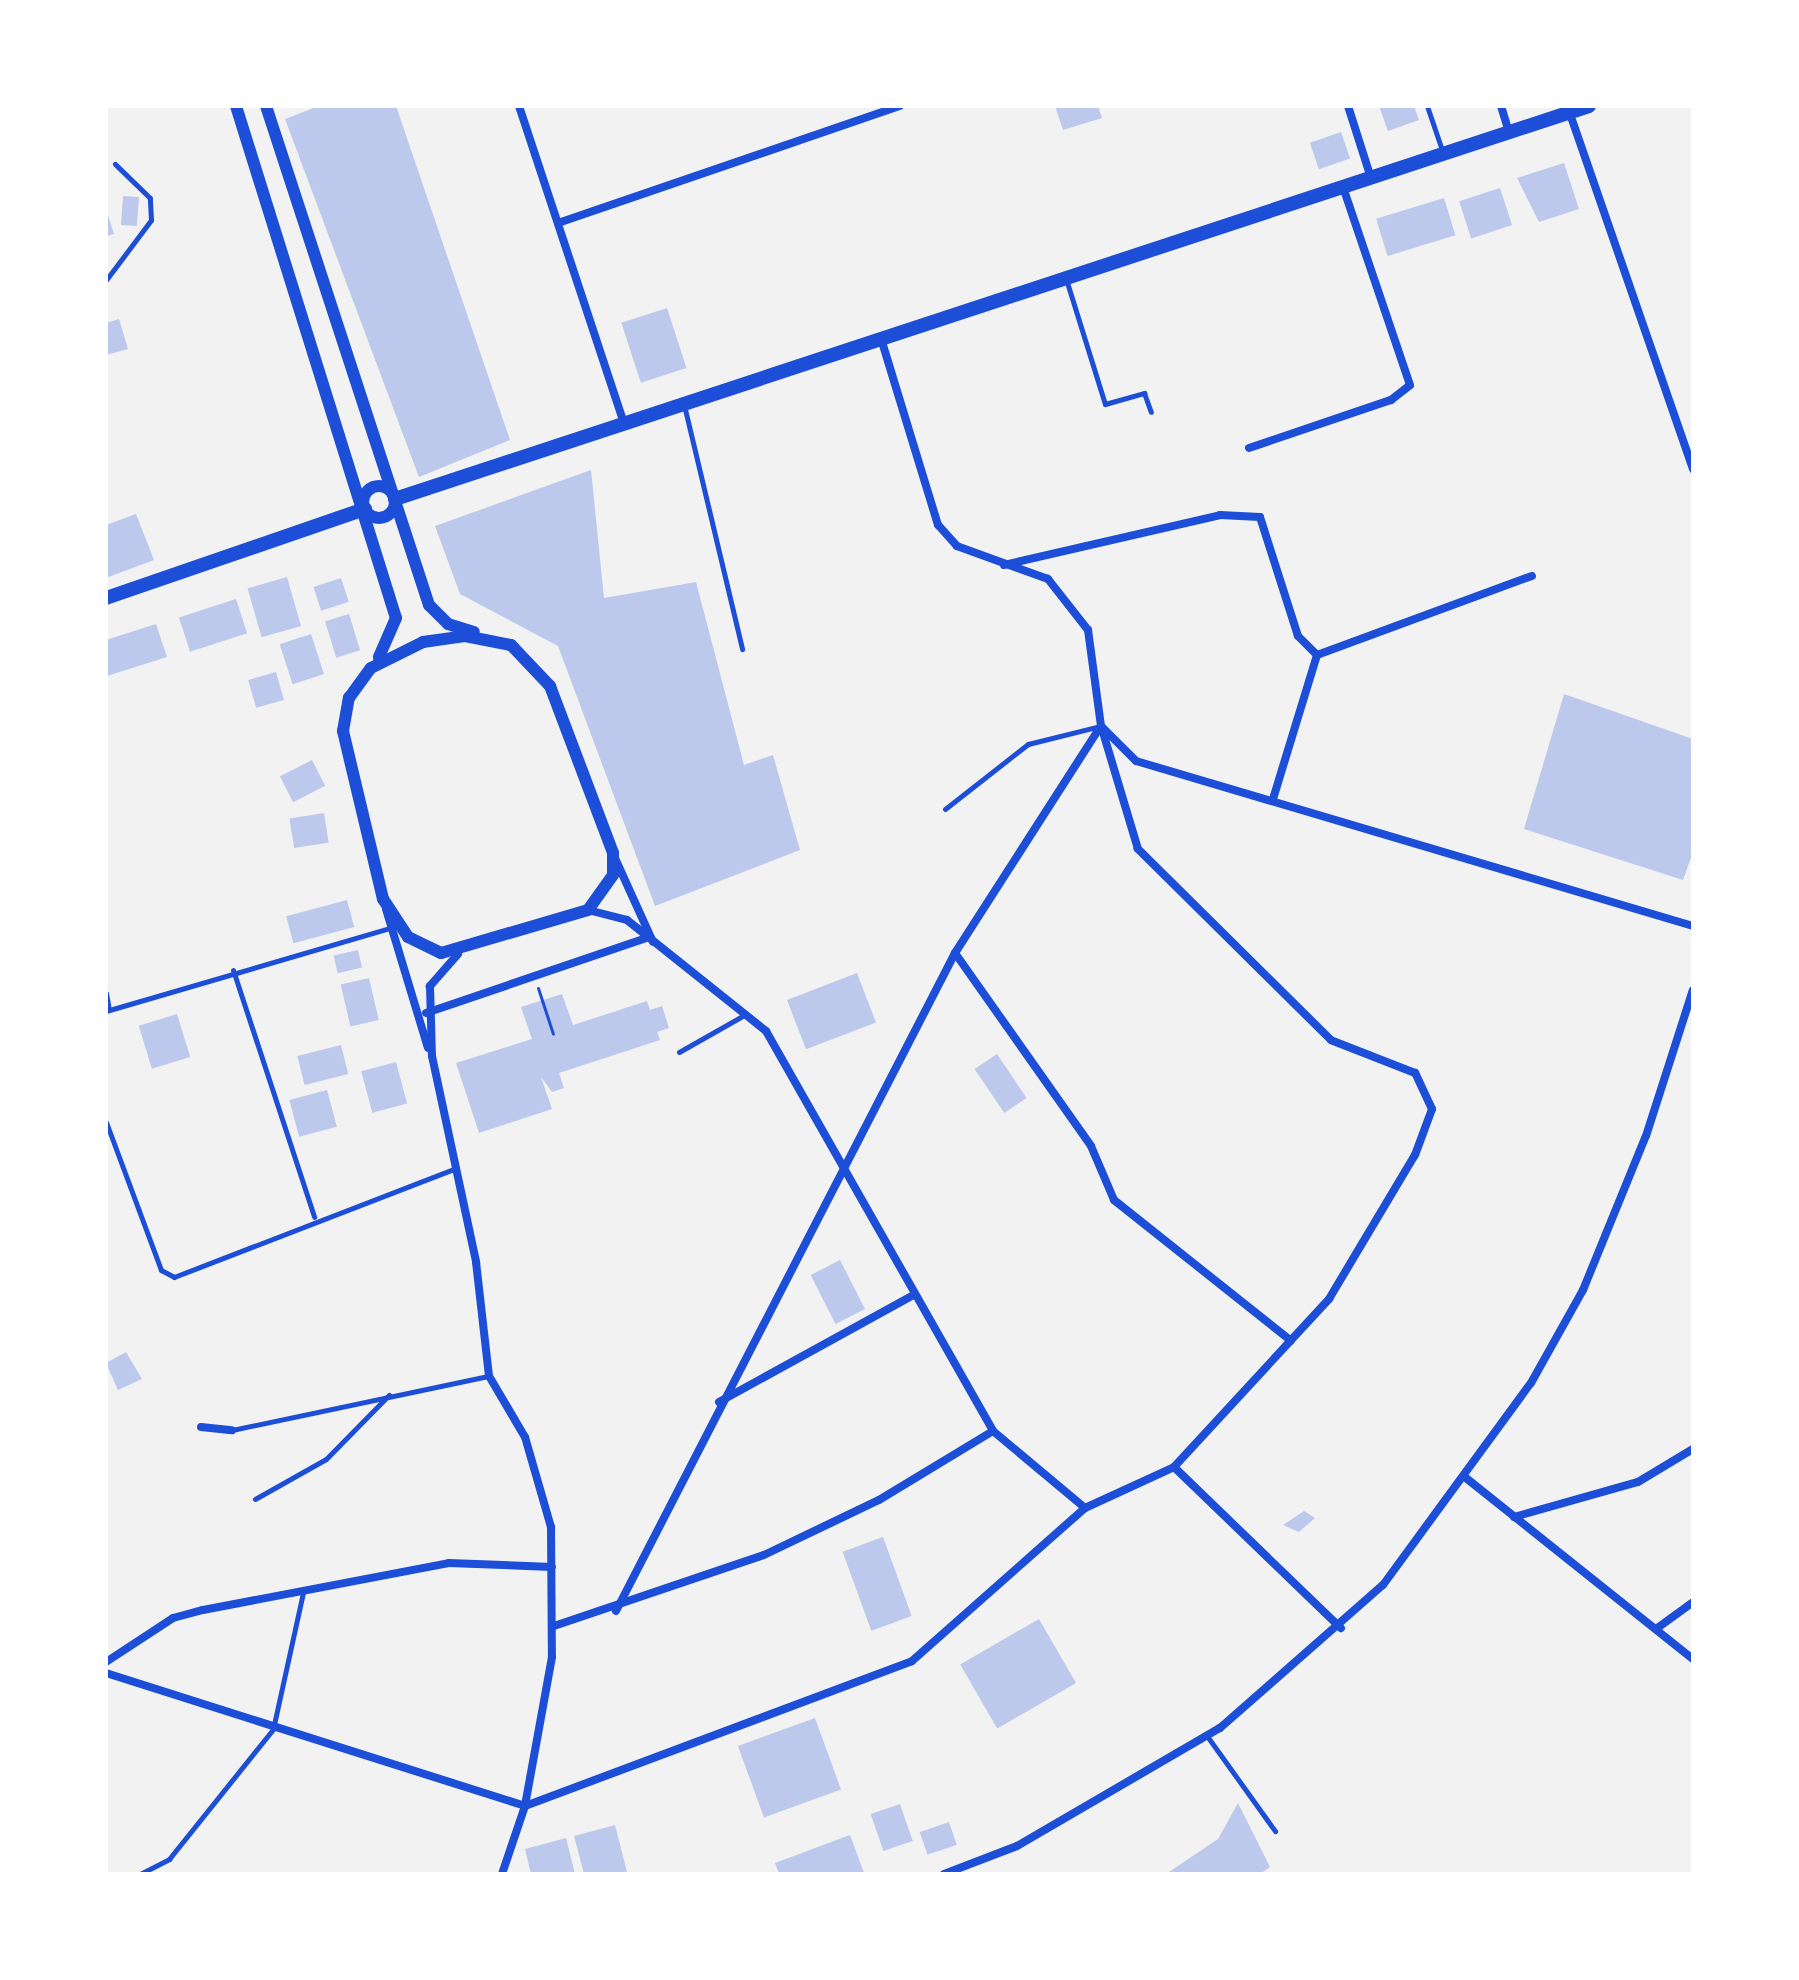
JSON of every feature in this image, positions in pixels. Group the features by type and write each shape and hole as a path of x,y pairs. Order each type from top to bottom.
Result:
{"main road":[{"path":"395,499 1371,178 1568,109 1589,106"},
{"path":"106,598 365,509"}],"street":[{"path":"259,106 237,109 365,509 396,630 358,682 343,731 390,928 432,1056 458,1167 489,1376 542,1483 552,1567 554,1626 525,1806 502,1874"},
{"path":"266,106 435,616 496,638 525,653 550,686 613,853 655,947"},
{"path":"519,106 624,423"},
{"path":"558,223 899,106"},
{"path":"1348,106 1371,178"},
{"path":"1501,106 1509,132"},
{"path":"1568,109 1693,469"},
{"path":"1249,448 1391,400 1410,385 1343,187"},
{"path":"106,1673 273,1729 525,1806 912,1661 1085,1508 1174,1467 1329,1299 1415,1155 1432,1109 1428,1089 1415,1073 1331,1040 1138,849 1101,726 1088,630 1071,601 1048,579 957,546 938,525 881,339"},
{"path":"365,509 375,487 395,499"},
{"path":"365,509 384,517 395,499"},
{"path":"1003,565 1220,515 1260,517 1298,636 1317,655"},
{"path":"1317,655 1532,576"},
{"path":"358,682 393,653 423,642 496,638"},
{"path":"1273,799 1317,655"},
{"path":"1101,726 1136,761 1273,799 1693,926"},
{"path":"616,1611 843,1160 955,953 1101,726"},
{"path":"432,1056 426,1013 438,969 458,954 588,910 611,888 613,853"},
{"path":"383,899 418,945 458,954"},
{"path":"588,910 627,920 655,947 746,1013 786,1056 914,1295 993,1431 1085,1508"},
{"path":"426,1013 646,938"},
{"path":"955,953 1091,1146 1114,1200 1291,1341"},
{"path":"944,1874 1017,1846 1207,1736 1341,1628 1466,1478 1583,1290 1646,1136 1693,990"},
{"path":"719,1402 914,1295"},
{"path":"201,1427 232,1430"},
{"path":"554,1626 616,1611 778,1548 879,1500 993,1431"},
{"path":"1514,1517 1638,1482 1693,1449"},
{"path":"1174,1467 1341,1628"},
{"path":"1466,1478 1693,1659"},
{"path":"106,1662 173,1618 449,1563 552,1567"},
{"path":"1656,1629 1693,1602"}],"lane":[{"path":"1427,106 1443,154"},
{"path":"106,280 151,220 150,198 115,164"},
{"path":"1066,278 1105,404 1144,393 1151,412"},
{"path":"684,404 742,649"},
{"path":"945,809 1028,744 1101,726"},
{"path":"106,993 108,1011 233,970 390,928"},
{"path":"233,970 314,1217"},
{"path":"679,1052 746,1013"},
{"path":"106,1122 165,1275 314,1217 458,1167"},
{"path":"232,1430 390,1393 489,1376"},
{"path":"255,1499 326,1459 390,1393"},
{"path":"140,1874 169,1859 273,1729 303,1593"},
{"path":"1207,1736 1275,1831"}],"path":[{"path":"534,976 553,1034"}],"building":[{"path":"319,106 396,106 510,440 419,477 285,119"},
{"path":"1055,106 1098,106 1102,118 1063,130"},
{"path":"1379,106 1414,106 1419,120 1388,131"},
{"path":"1341,132 1350,158 1319,169 1310,143"},
{"path":"1564,163 1579,209 1539,222 1517,178"},
{"path":"1500,188 1512,225 1471,238 1459,201"},
{"path":"123,196 139,197 137,226 121,225"},
{"path":"1444,198 1455,235 1388,256 1376,219"},
{"path":"106,209 114,234 106,236"},
{"path":"667,308 686,368 641,383 621,323"},
{"path":"119,319 128,349 106,355 106,323"},
{"path":"591,470 604,598 696,582 744,765 773,755 800,850 655,906 558,646 460,594 435,526"},
{"path":"136,514 154,560 106,578 106,525"},
{"path":"287,577 301,626 262,637 248,588"},
{"path":"341,578 349,602 321,611 313,587"},
{"path":"236,599 247,633 190,652 179,618"},
{"path":"349,614 360,650 336,658 325,621"},
{"path":"156,624 167,657 107,676 106,640"},
{"path":"311,634 324,674 293,684 280,644"},
{"path":"276,672 284,700 256,708 248,680"},
{"path":"1564,694 1693,739 1693,852 1683,880 1524,829"},
{"path":"312,760 325,786 293,802 280,776"},
{"path":"324,813 329,843 294,848 289,818"},
{"path":"347,900 354,927 293,943 286,916"},
{"path":"358,950 362,968 338,973 334,956"},
{"path":"857,973 876,1022 806,1049 787,1000"},
{"path":"369,978 379,1020 350,1026 341,985"},
{"path":"562,994 573,1025 647,1001 650,1010 662,1006 669,1028 657,1032 660,1040 559,1073 564,1088 552,1092 541,1077 552,1109 479,1133 456,1063 532,1039 521,1007"},
{"path":"177,1014 190,1057 152,1069 139,1026"},
{"path":"341,1045 348,1074 305,1085 297,1056"},
{"path":"997,1054 1027,1098 1004,1113 975,1069"},
{"path":"396,1062 407,1104 372,1113 361,1071"},
{"path":"327,1090 337,1127 299,1137 289,1100"},
{"path":"840,1260 865,1309 836,1324 811,1275"},
{"path":"126,1352 142,1379 118,1390 106,1363"},
{"path":"1304,1511 1315,1518 1299,1532 1283,1525"},
{"path":"883,1537 912,1616 871,1631 843,1552"},
{"path":"1039,1619 1076,1683 997,1729 960,1664"},
{"path":"815,1718 841,1789 764,1817 738,1746"},
{"path":"1238,1803 1270,1867 1260,1874 1166,1874 1218,1839"},
{"path":"900,1804 913,1841 883,1851 871,1814"},
{"path":"949,1822 957,1845 928,1855 920,1832"},
{"path":"615,1825 627,1872 584,1874 574,1836"},
{"path":"850,1835 864,1873 779,1874 775,1863"},
{"path":"566,1838 575,1874 531,1874 525,1849"}]}
